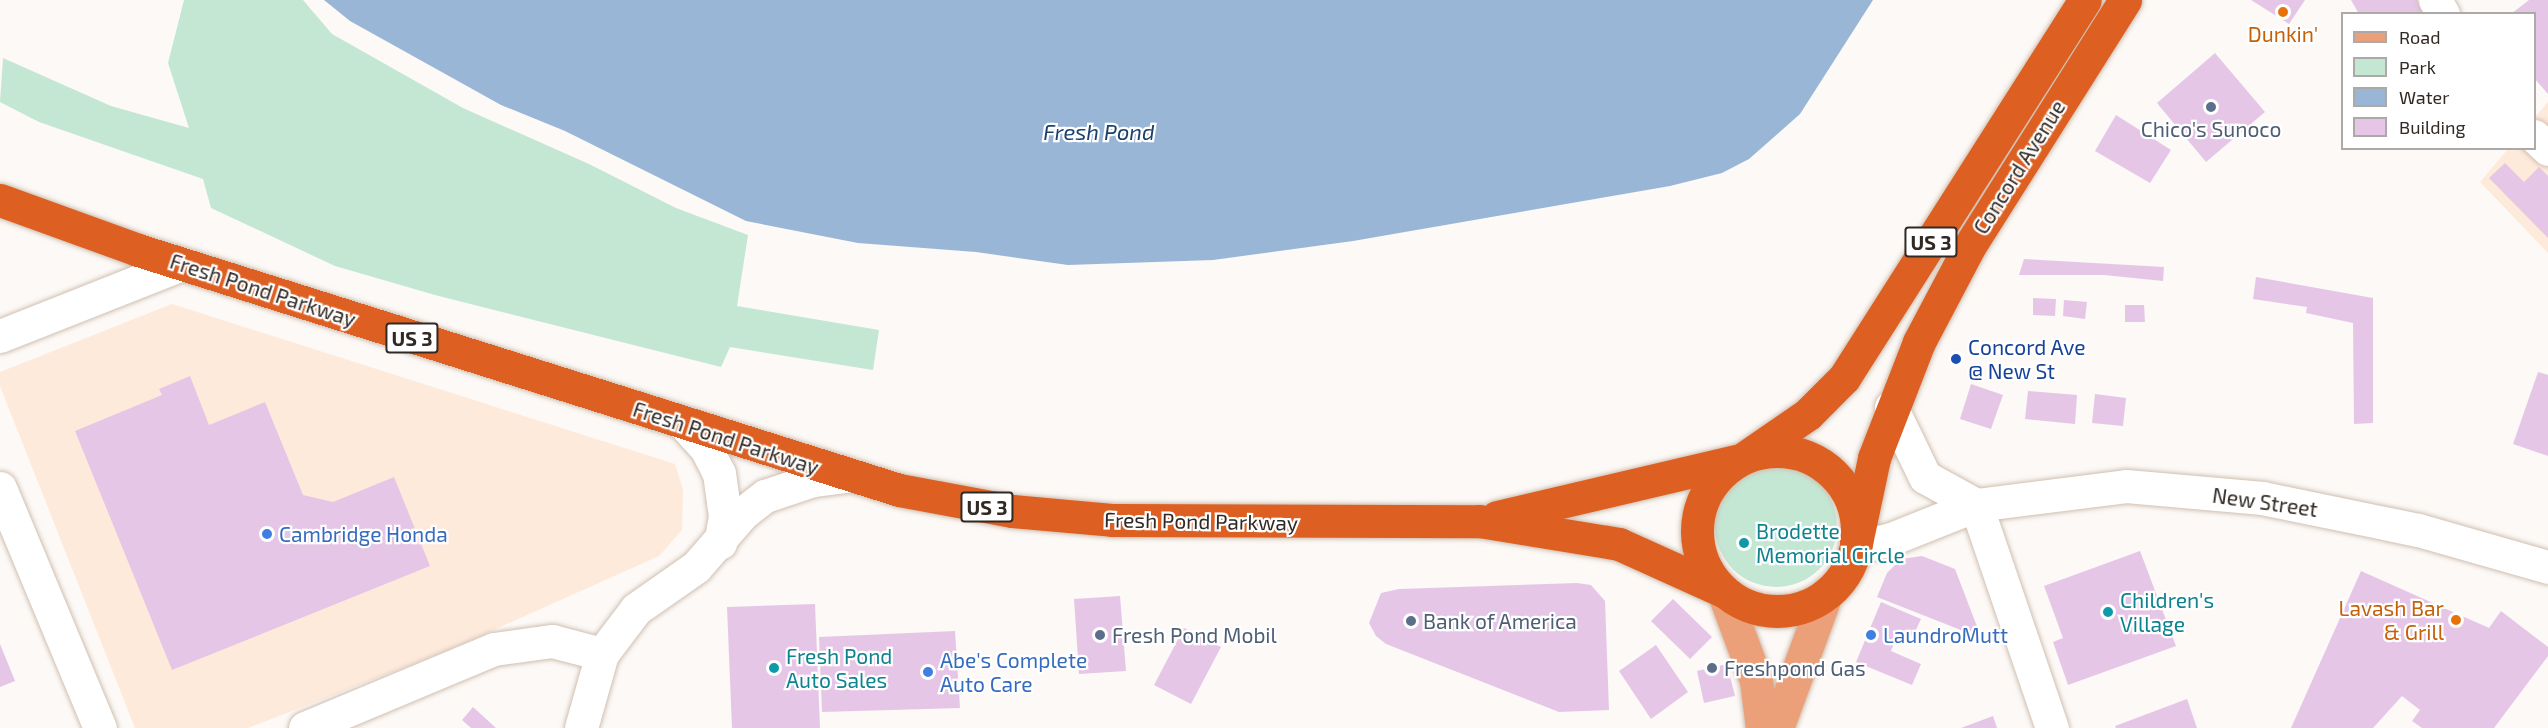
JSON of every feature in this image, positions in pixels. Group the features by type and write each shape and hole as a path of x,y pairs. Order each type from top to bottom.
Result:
{"highway":[{"name":"Concord Avenue","path":"1743,458 1808,414 1844,378 2085,0"},
{"name":"Concord Avenue","path":"1856,545 1870,469 1919,342 1969,247 2125,0"},
{"name":"Fresh Pond Parkway","path":"0,200 182,264 846,476 973,505 1112,520 1479,521 1619,544 1723,591"},
{"path":"1723,591 1702,559 1697,522 1710,486 1743,458 1788,452 1826,468 1851,501 1856,545"},
{"name":"Fresh Pond Parkway","path":"1479,521 1743,458"},
{"name":"US 3","path":"1723,591 1747,606 1774,611 1802,608 1826,594 1843,576 1856,545"}],"main road":[{"path":"1723,591 1756,680 1762,728"},
{"path":"1777,728 1826,594"}],"street":[{"path":"2536,137 2548,149"},
{"path":"0,336 182,264"},
{"path":"1892,407 1925,477 1976,505 2052,728"},
{"path":"685,425 706,448 719,473 725,516 720,544"},
{"path":"580,728 602,654 636,609 696,567 720,544 743,513 765,496 813,480 846,476"},
{"name":"New Street","path":"1856,545 1891,539 1976,505 2126,486 2262,498 2418,530 2548,567"},
{"path":"0,488 100,728"},
{"path":"305,728 494,649 552,641 602,654"}],"shaded area":[{"path":"2548,102 2548,253 2480,182 2507,150 2536,150 2536,116"},
{"path":"172,304 675,464 683,490 682,530 659,556 451,649 248,728 135,728 0,386 0,372"}],"green space":[{"path":"184,0 303,0 332,34 463,108 589,164 676,208 748,235 737,306 879,330 873,370 730,347 721,367 435,295 335,266 211,208 203,179 39,122 0,102 3,58 111,106 189,128 168,63"},
{"path":"1776,465 1799,470 1819,483 1832,503 1837,526 1832,549 1819,569 1799,582 1776,587 1753,582 1733,569 1720,549 1715,526 1720,503 1733,483 1753,470"}],"water":[{"name":"Fresh Pond","path":"324,0 1873,0 1800,114 1749,159 1722,173 1670,186 1353,241 1213,260 1068,265 976,252 858,243 746,221 565,131 501,105 350,21"}],"building":[{"name":"Dunkin'","path":"2251,0 2305,0 2289,24"},
{"path":"2351,0 2417,0 2424,12 2358,12"},
{"path":"2529,0 2548,0 2548,94 2536,80 2536,12 2514,12"},
{"name":"Chico's Sunoco","path":"2215,53 2265,112 2206,162 2157,103"},
{"name":"Chico's Sunoco","path":"2116,115 2171,150 2150,183 2095,151"},
{"path":"2505,163 2524,182 2539,167 2548,176 2548,238 2489,178"},
{"path":"2024,259 2164,267 2163,281 2104,275 2019,275"},
{"path":"2256,277 2373,298 2373,423 2354,424 2353,323 2306,313 2307,307 2253,299"},
{"path":"2033,298 2056,299 2055,316 2033,315"},
{"path":"2064,300 2087,302 2085,319 2063,316"},
{"path":"2125,305 2144,305 2145,322 2125,322"},
{"path":"2538,372 2548,375 2548,456 2513,444"},
{"name":"Cambridge Honda","path":"190,376 209,425 265,402 303,495 333,502 394,477 430,566 172,670 75,431 162,395 159,389"},
{"path":"1971,384 2003,395 1991,429 1960,419"},
{"path":"2028,391 2077,395 2075,424 2025,419"},
{"path":"2095,394 2126,398 2123,426 2092,423"},
{"name":"Children's Village","path":"2140,551 2176,646 2068,685 2053,642 2063,638 2044,586"},
{"path":"1922,556 1955,569 1978,629 1976,636 1877,597 1887,573 1901,559"},
{"path":"2361,571 2489,628 2501,611 2548,647 2548,656 2494,728 2422,728 2412,721 2420,710 2402,696 2373,728 2291,728"},
{"path":"1577,583 1591,585 1605,601 1609,710 1559,712 1386,644 1376,636 1369,623 1381,593 1399,589"},
{"path":"1120,596 1126,671 1079,674 1074,599"},
{"path":"1673,599 1712,637 1690,659 1651,621"},
{"path":"1881,602 1921,619 1913,636 1899,630 1891,651 1921,664 1912,685 1856,662"},
{"name":"Fresh Pond Auto Sales","path":"815,604 820,728 732,728 727,607"},
{"path":"1184,628 1221,647 1191,704 1154,685"},
{"path":"955,631 960,708 822,712 819,637"},
{"path":"0,644 15,681 0,687"},
{"path":"1656,645 1688,692 1651,719 1619,671"},
{"path":"1727,664 1735,696 1704,703 1697,671"},
{"path":"2187,699 2197,728 2116,728 2115,726"},
{"path":"473,707 496,728 471,728 462,720"},
{"path":"1993,716 1997,728 1961,728"}],"place":[{"name":"Dunkin'","path":"2283,12"},
{"name":"Chico's Sunoco","path":"2211,107"},
{"name":"Concord Ave @ New St","path":"1956,359"},
{"name":"Cambridge Honda","path":"267,534"},
{"name":"Brodette Memorial Circle","path":"1744,543"},
{"name":"Children's Village","path":"2108,612"},
{"name":"Lavash Bar & Grill","path":"2456,620"},
{"name":"Bank of America","path":"1411,621"},
{"name":"Fresh Pond Mobil","path":"1100,635"},
{"name":"LaundroMutt","path":"1871,635"},
{"name":"Fresh Pond Auto Sales","path":"774,668"},
{"name":"Freshpond Gas","path":"1712,668"},
{"name":"Abe's Complete Auto Care","path":"928,672"}]}
